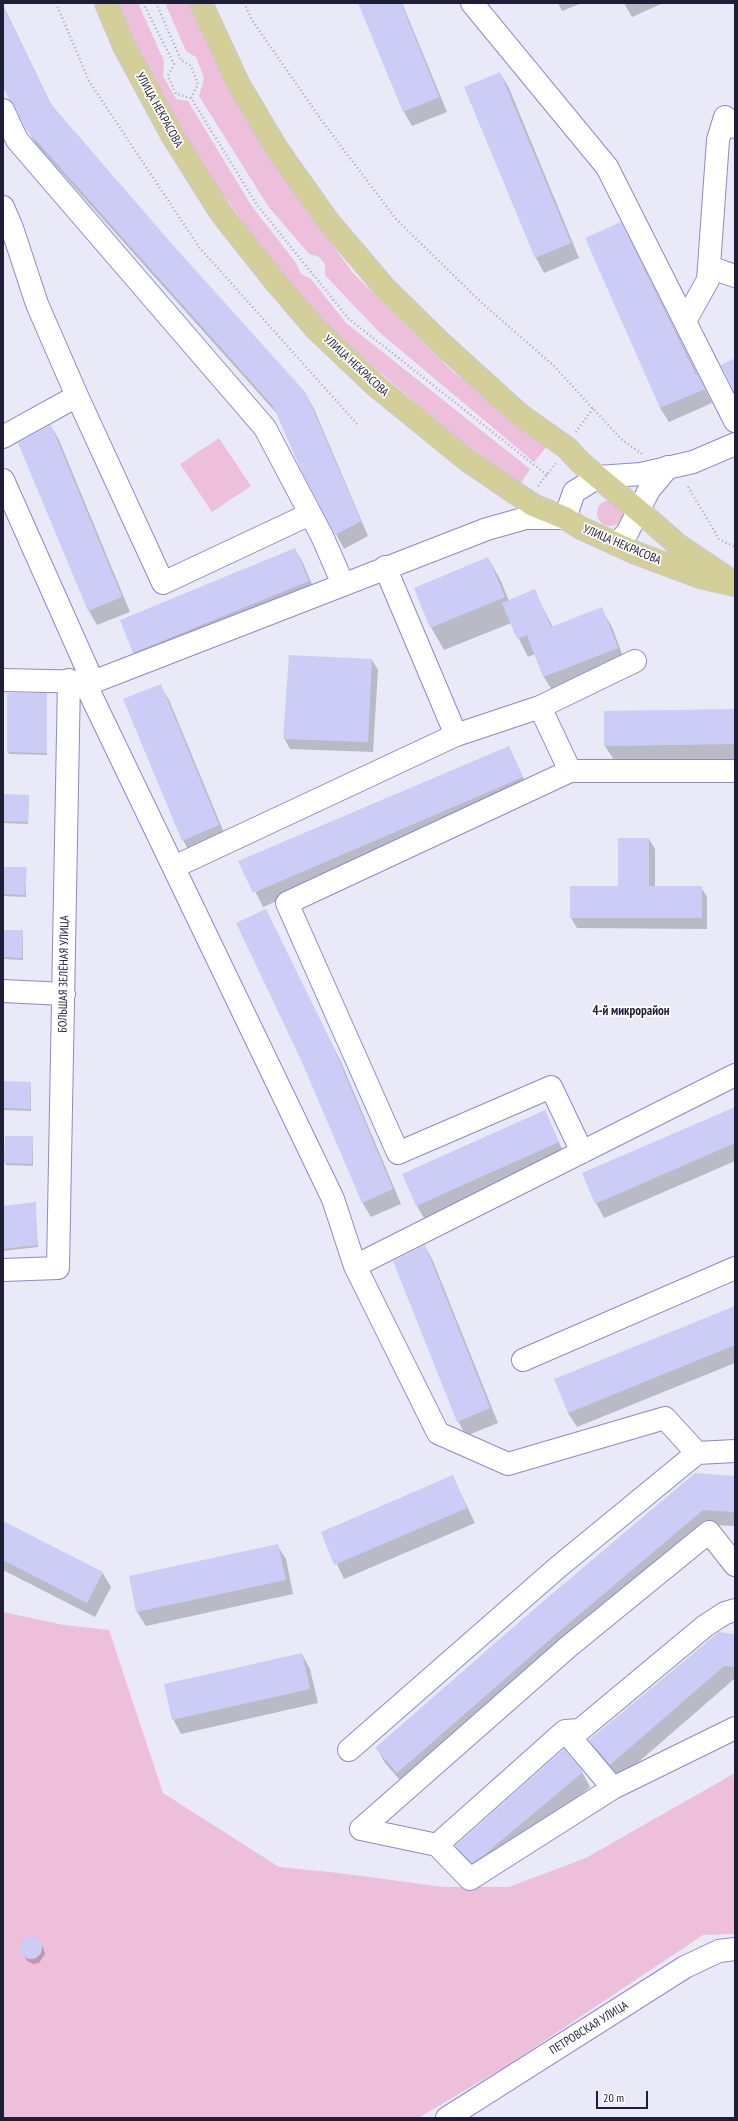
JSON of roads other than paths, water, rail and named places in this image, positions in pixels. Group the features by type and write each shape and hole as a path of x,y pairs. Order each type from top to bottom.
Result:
{"main road":[{"name":"УЛИЦА НЕКРАСОВА","path":"106,3 124,46 172,135 221,213 274,280 315,328 376,386 467,460 524,500 542,510 565,518 581,528 616,544 700,577 735,584"},
{"name":"УЛИЦА НЕКРАСОВА","path":"201,3 239,85 277,149 328,221 385,288 442,344 520,414 567,448 598,477 678,545 735,584"}],"street":[{"path":"472,3 607,167 735,421"},
{"path":"3,110 17,140 265,428 310,514 343,584"},
{"path":"685,321 708,280 718,140 725,117 735,128"},
{"path":"3,208 12,228 37,304 76,396 162,583 310,514"},
{"path":"709,267 735,276"},
{"path":"3,437 76,396"},
{"path":"3,680 82,681 487,529 526,518 565,518 574,492 598,477 641,474 693,462 735,444"},
{"path":"616,544 627,533 649,490 668,468"},
{"path":"3,480 82,681 174,867 333,1199 355,1266 438,1433 508,1464 665,1418 697,1453"},
{"path":"385,567 456,735"},
{"path":"174,867 456,735 540,707 635,661"},
{"name":"БОЛЬШАЯ ЗЕЛЁНАЯ УЛИЦА","path":"3,1270 58,1268 64,994 82,681"},
{"path":"540,707 570,770"},
{"path":"582,1152 551,1087 398,1153 287,903 570,770 735,771"},
{"path":"3,991 64,994"},
{"path":"355,1266 735,1075"},
{"path":"523,1360 735,1268"},
{"path":"349,1750 557,1568 697,1453 735,1451"},
{"path":"735,1565 709,1532 568,1647 361,1829 437,1844 470,1879 613,1788 735,1728"},
{"path":"437,1844 565,1731 580,1730 705,1626 725,1613 735,1610"},
{"path":"565,1731 613,1788"},
{"name":"ПЕТРОВСКАЯ УЛИЦА","path":"447,2118 685,1967 719,1951 735,1949"}],"district":[{"name":"4-й микрорайон","path":"631,1011"}]}
